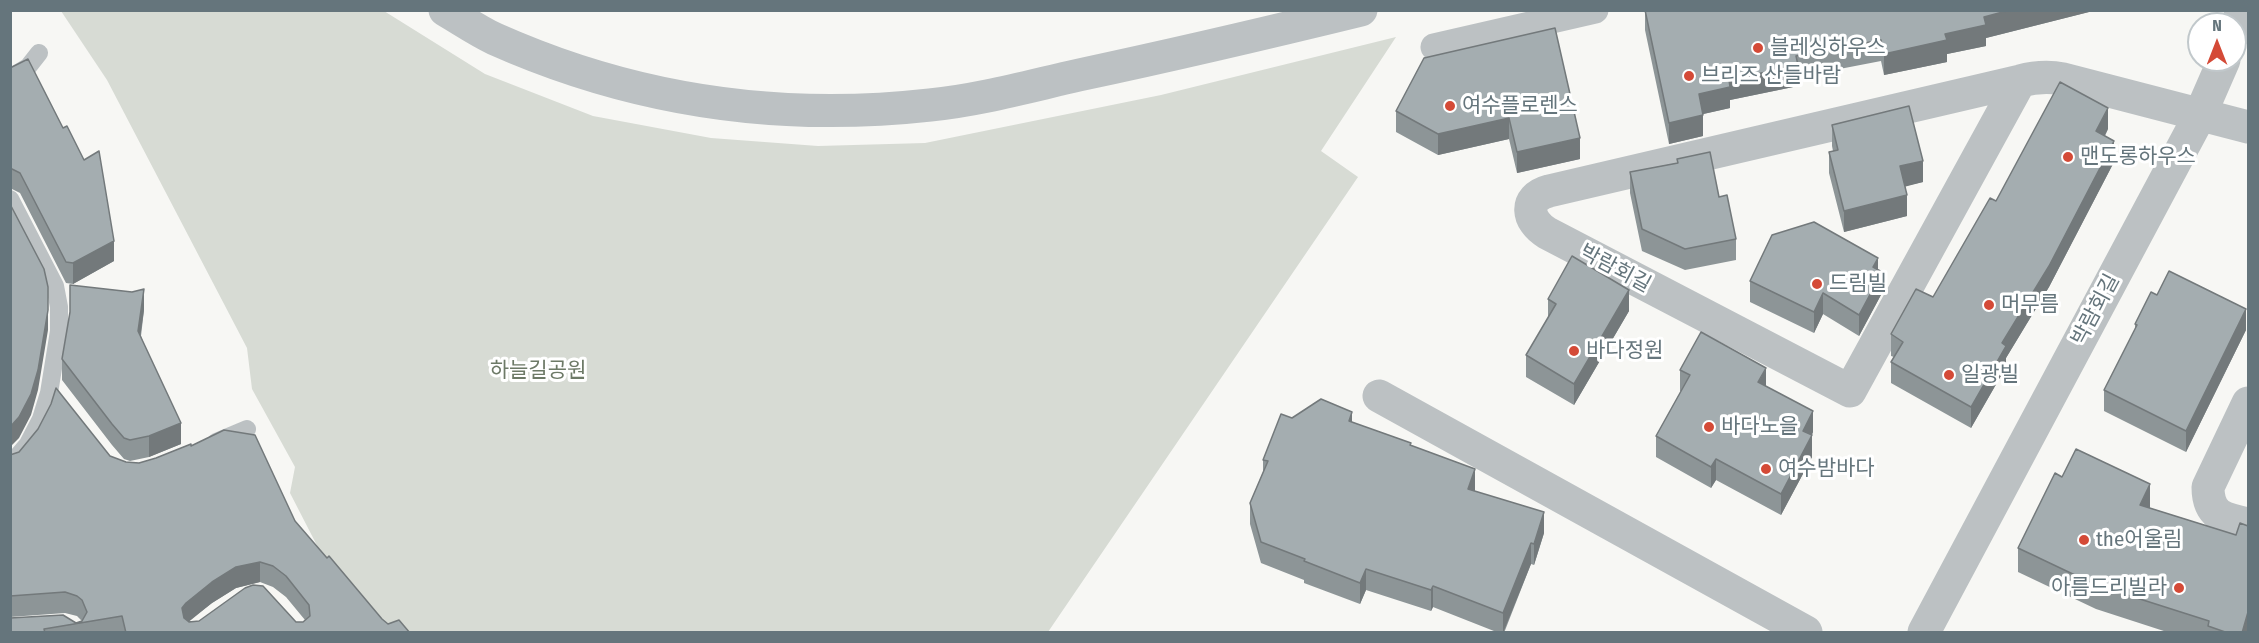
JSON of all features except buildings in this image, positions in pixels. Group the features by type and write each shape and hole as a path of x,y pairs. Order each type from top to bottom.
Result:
{"street":[{"path":"445,10 494,38 602,80 682,99 766,110 843,111 931,105 1008,91 1200,49 1360,10"},
{"path":"1434,47 1595,10"},
{"name":"박람회길","path":"1924,633 2200,115 2219,72"},
{"name":"박람회길","path":"2020,81 1850,391 1547,233 1535,225 1532,217 1532,204 1544,192 2020,81 2048,76 2248,127"},
{"path":"1379,396 1806,633"},
{"path":"2248,403 2208,487 2208,500 2213,510 2222,517 2248,524"}],"lane":[{"path":"10,78 28,67 39,53"},
{"path":"10,199 57,293 59,331 51,384 41,419 28,444 10,465"},
{"path":"57,293 79,296"},
{"path":"51,384 64,401"},
{"path":"195,451 248,429"}],"green space":[{"name":"하늘길공원","path":"61,11 384,11 485,74 593,116 711,138 818,146 925,143 1161,95 1396,37 1321,151 1358,177 1048,632 400,632 365,612 326,563 290,493 295,467 252,389 247,348 107,80"}],"place":[{"name":"블레싱하우스","path":"1758,48"},
{"name":"브리즈 산들바람","path":"1689,76"},
{"name":"여수플로렌스","path":"1450,106"},
{"name":"맨도롱하우스","path":"2068,157"},
{"name":"드림빌","path":"1817,284"},
{"name":"머무름","path":"1989,305"},
{"name":"바다정원","path":"1574,351"},
{"name":"일광빌","path":"1949,375"},
{"name":"바다노을","path":"1709,427"},
{"name":"여수밤바다","path":"1766,469"},
{"name":"the어울림","path":"2084,540"},
{"name":"아름드리빌라","path":"2179,588"}]}
